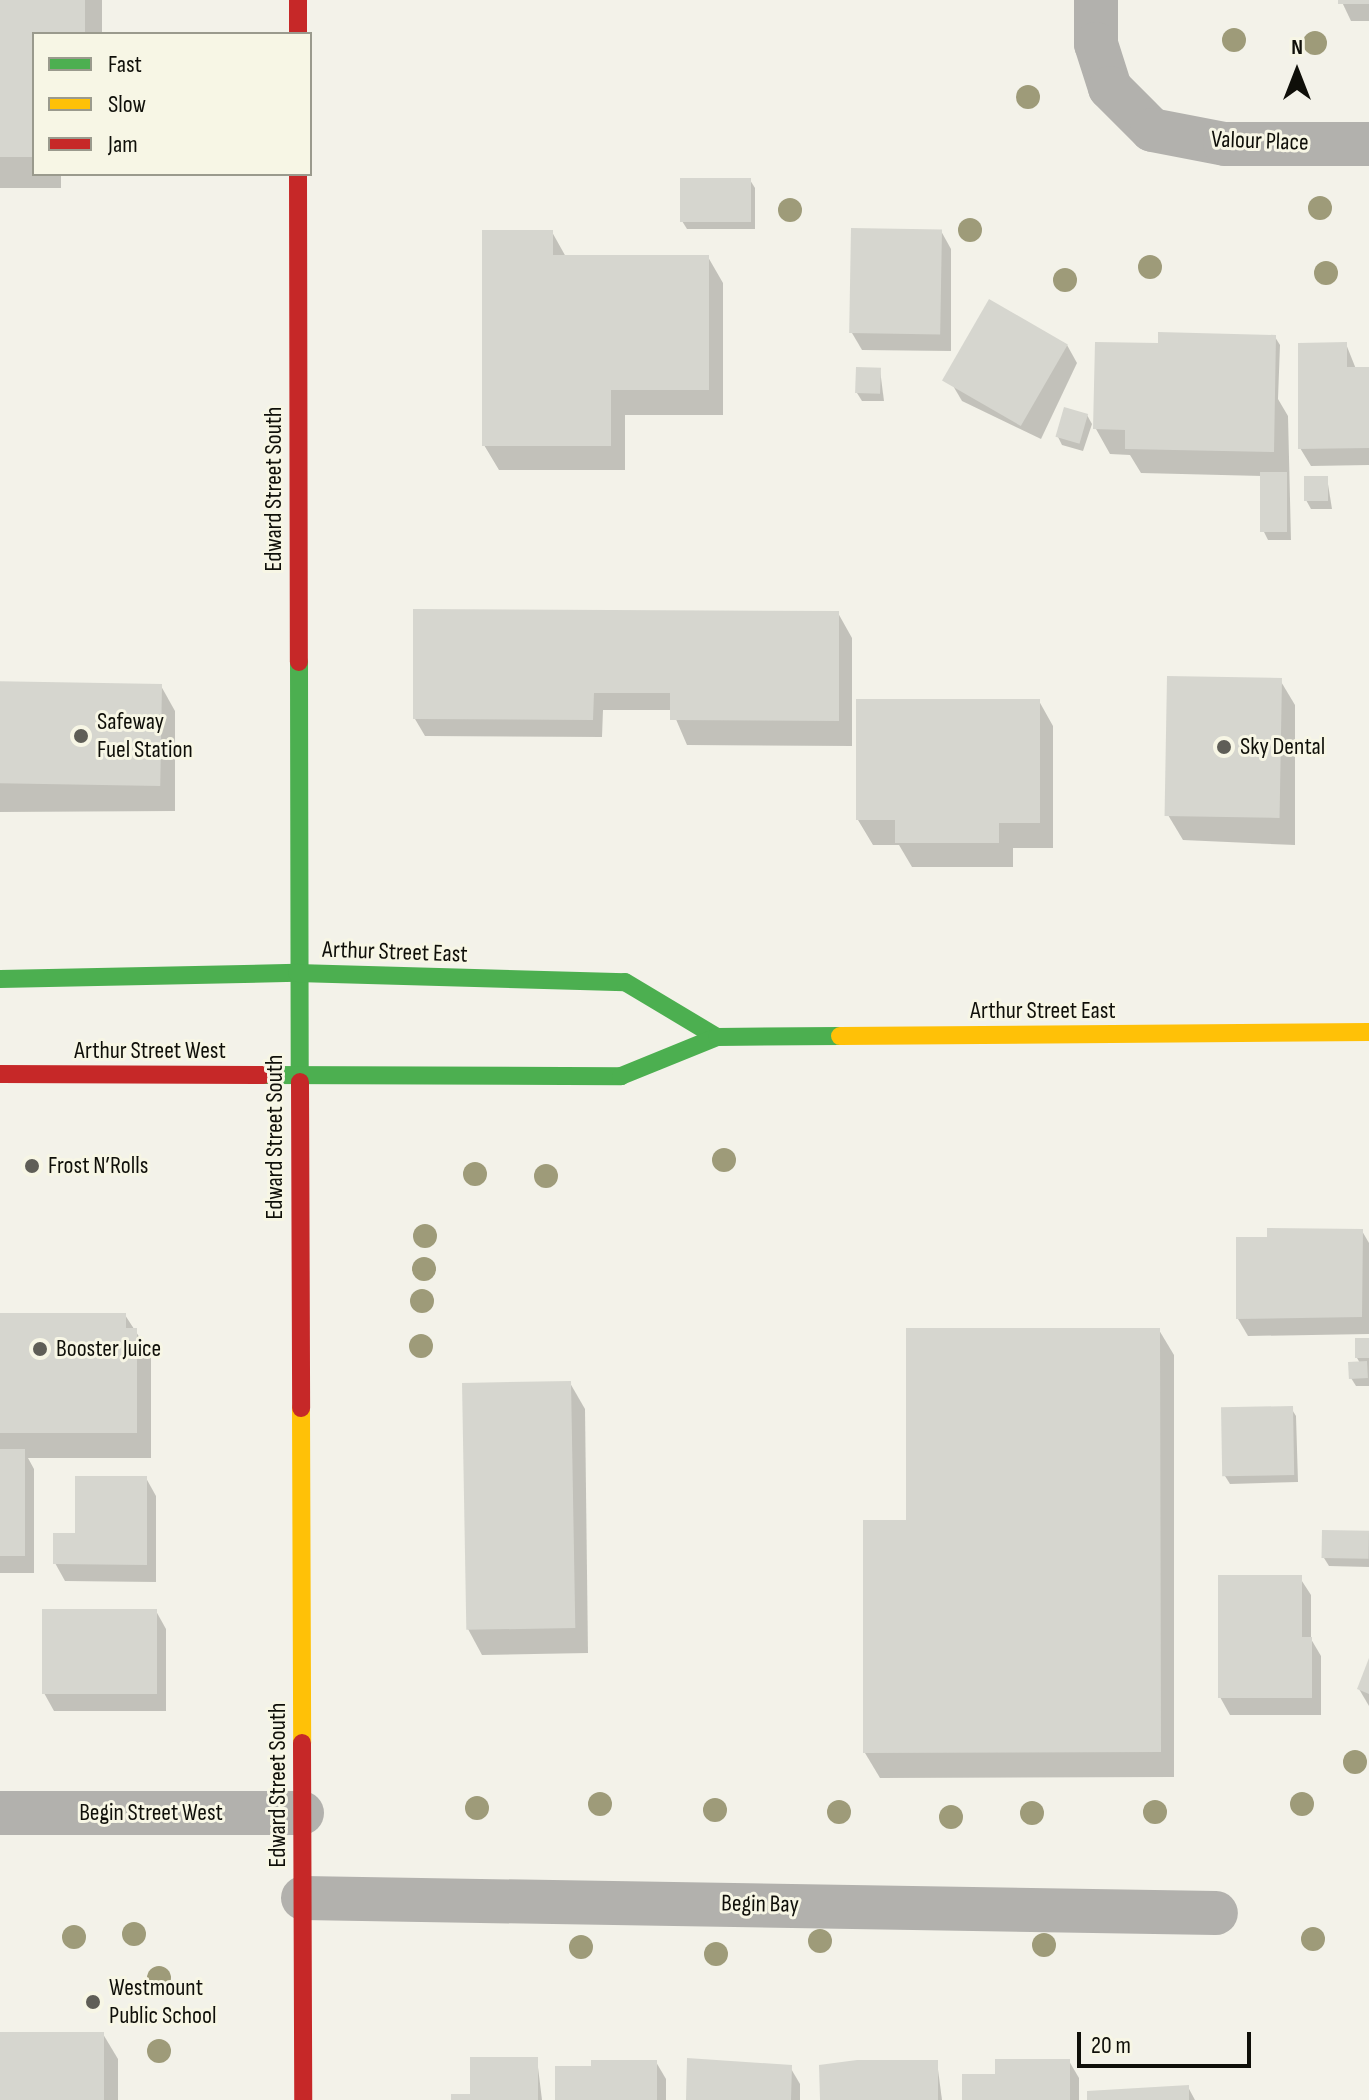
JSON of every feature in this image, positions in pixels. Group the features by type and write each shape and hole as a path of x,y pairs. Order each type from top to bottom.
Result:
{"main road":[{"path":"298,0 298,32"},
{"name":"Edward Street South","path":"298,176 297,973 303,2100"},
{"path":"0,979 297,973"},
{"name":"Arthur Street East","path":"297,973 625,982 717,1037"},
{"name":"Arthur Street East","path":"299,1076 621,1076 717,1037 1369,1032"},
{"name":"Arthur Street West","path":"0,1074 299,1076"}],"street":[{"name":"Valour Place","path":"1096,0 1096,44 1110,88 1152,130 1225,144 1369,144"},
{"name":"Begin Street West","path":"0,1813 302,1813"},
{"name":"Begin Bay","path":"303,1898 1216,1913"}],"building":[{"path":"0,0 85,0 85,32 32,32 32,157 0,157"},
{"path":"1338,0 1369,0 1369,4 1338,4"},
{"path":"680,178 751,178 751,222 680,222"},
{"path":"851,228 942,230 940,335 849,333"},
{"path":"482,230 553,230 553,255 709,255 709,390 611,390 611,446 482,446"},
{"path":"989,299 1068,344 1021,426 942,380"},
{"path":"1158,332 1276,335 1274,452 1125,449 1125,430 1093,429 1095,342 1158,343"},
{"path":"1347,342 1347,367 1369,367 1369,448 1298,449 1298,343"},
{"path":"856,367 881,368 880,394 855,393"},
{"path":"1064,407 1088,414 1079,444 1055,437"},
{"path":"1260,472 1287,472 1287,532 1260,532"},
{"path":"1304,476 1328,476 1328,501 1304,501"},
{"path":"413,609 839,611 839,721 670,720 670,693 594,693 593,720 413,719"},
{"name":"Sky Dental","path":"1167,676 1282,678 1280,818 1165,816"},
{"name":"Safeway Fuel Station","path":"0,681 162,684 160,786 0,783"},
{"path":"856,699 1040,699 1040,823 999,823 999,843 895,843 895,820 856,820"},
{"path":"1267,1228 1363,1229 1362,1317 1236,1319 1236,1237 1267,1237"},
{"path":"0,1313 126,1313 126,1328 137,1328 137,1433 0,1433"},
{"path":"906,1328 1160,1328 1161,1752 863,1753 863,1520 906,1520"},
{"path":"1355,1338 1369,1338 1369,1358 1355,1358"},
{"path":"1367,1361 1368,1378 1349,1379 1348,1362"},
{"path":"571,1381 575,1628 466,1630 462,1383"},
{"path":"1293,1406 1294,1475 1222,1476 1221,1407"},
{"path":"0,1449 25,1449 25,1556 0,1556"},
{"path":"75,1476 147,1476 147,1565 53,1564 53,1533 75,1533"},
{"path":"1322,1530 1369,1531 1369,1559 1322,1558"},
{"path":"1218,1575 1302,1575 1302,1637 1312,1637 1312,1698 1218,1698"},
{"path":"42,1609 157,1609 157,1694 42,1694"},
{"path":"1369,1658 1369,1694 1357,1689"},
{"name":"Westmount Public School","path":"0,2032 104,2032 104,2100 0,2100"},
{"path":"470,2057 538,2057 538,2100 451,2100 451,2094 470,2094"},
{"path":"687,2058 792,2065 791,2100 686,2100"},
{"path":"995,2059 1070,2059 1070,2100 962,2100 962,2074 995,2074"},
{"path":"591,2060 657,2060 657,2100 555,2100 555,2066 591,2066"},
{"path":"857,2060 938,2060 938,2100 820,2100 819,2065"},
{"path":"1189,2085 1189,2100 1087,2100 1087,2091"}],"traffic: fast":[{"path":"299,662 300,1082"},
{"path":"0,979 297,973 625,982 717,1037"},
{"path":"264,1075 621,1076 717,1037 840,1036"}],"traffic: slow":[{"path":"840,1036 1369,1032"},
{"path":"301,1408 302,1743"}],"traffic: jam":[{"path":"298,0 298,32"},
{"path":"298,176 299,662"},
{"path":"0,1074 264,1075"},
{"path":"300,1082 301,1408"},
{"path":"302,1743 303,2100"}],"place":[{"name":"Safeway Fuel Station","path":"81,736"},
{"name":"Sky Dental","path":"1224,747"},
{"name":"Frost N’Rolls","path":"32,1166"},
{"name":"Booster Juice","path":"40,1349"},
{"name":"Westmount Public School","path":"93,2002"}]}
